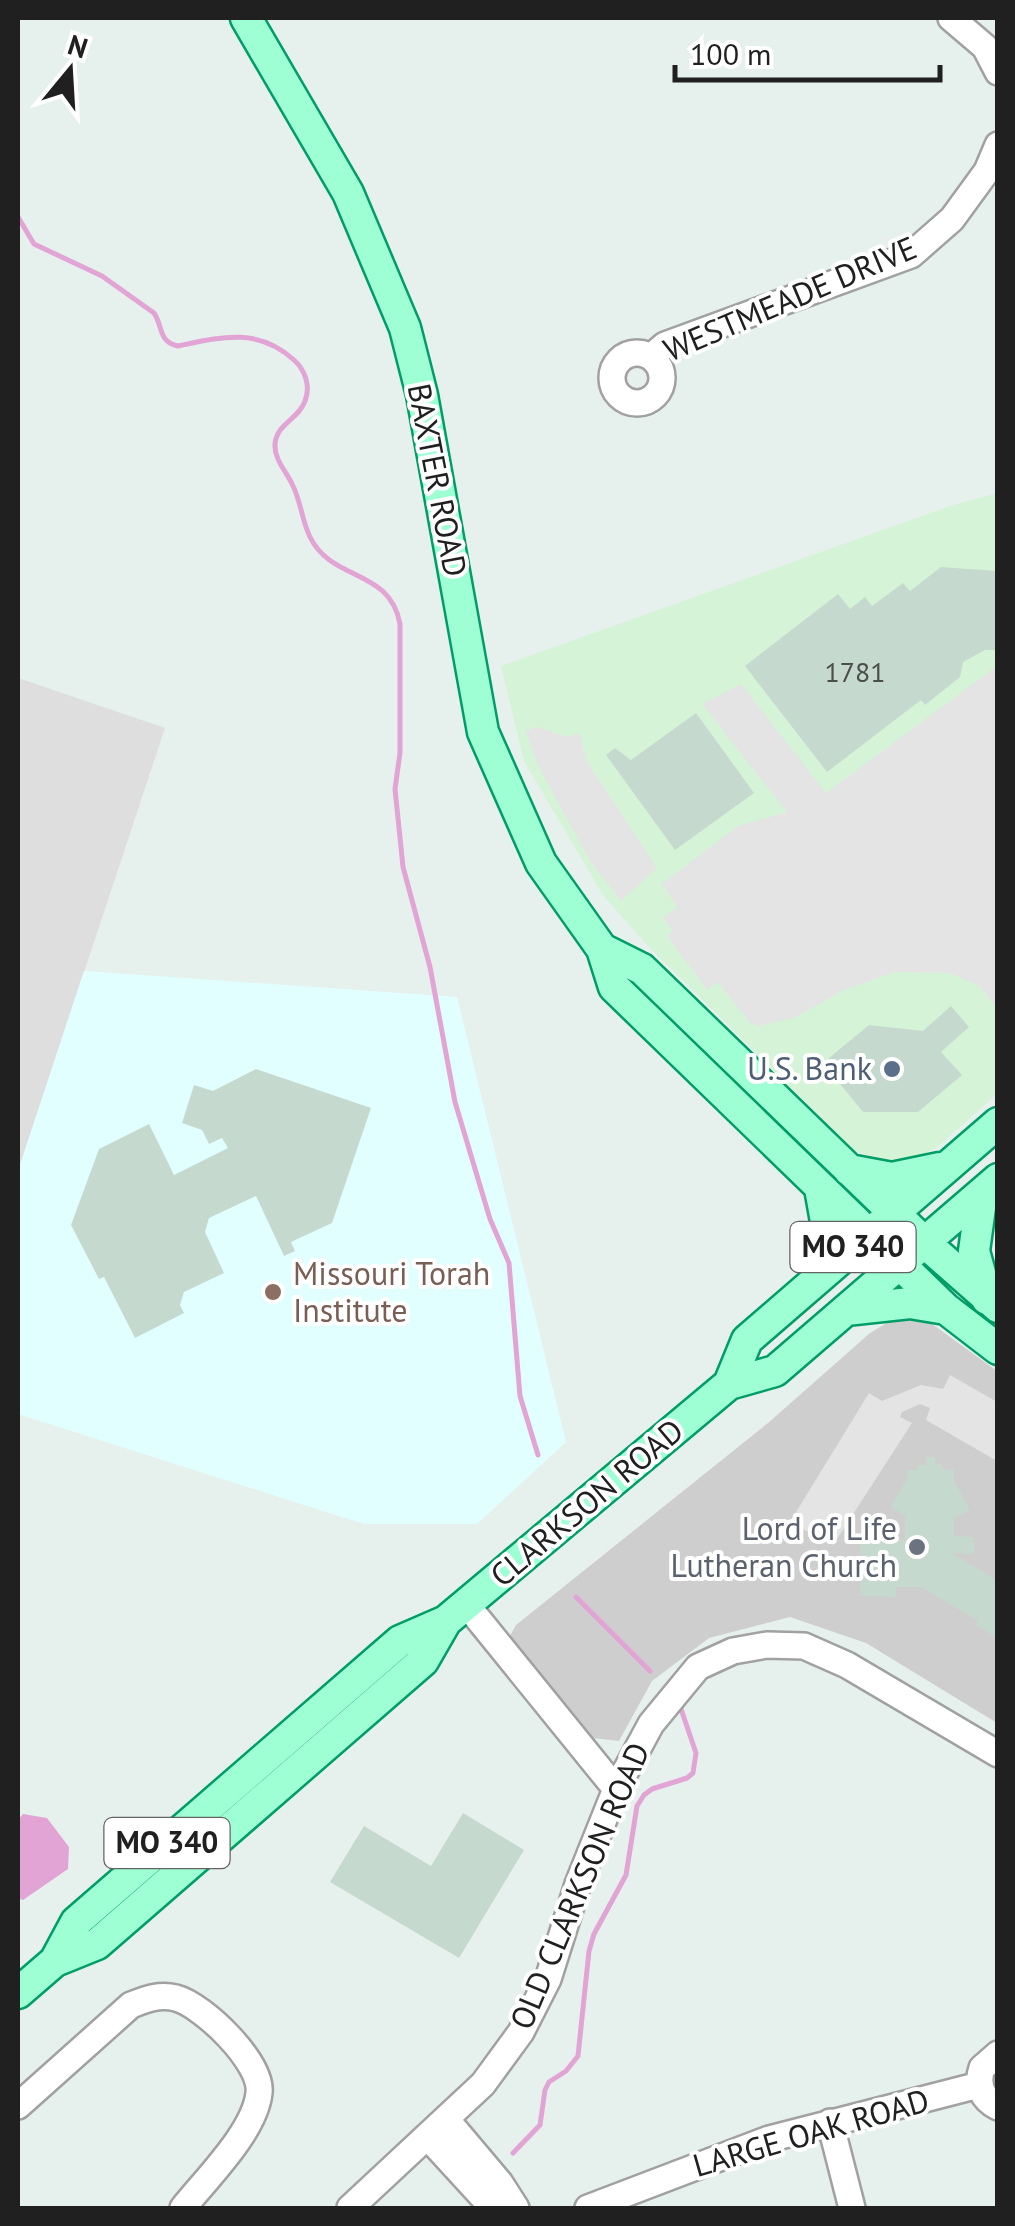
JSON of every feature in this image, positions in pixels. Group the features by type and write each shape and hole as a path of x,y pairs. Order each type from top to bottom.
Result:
{"main road":[{"name":"BAXTER ROAD","path":"246,18 348,194 405,328 422,395 483,732 541,863 602,949 614,988 946,1309 998,1349"},
{"name":"BAXTER ROAD","path":"602,949 642,968 924,1244 992,1303"},
{"name":"CLARKSON ROAD","path":"729,1384 747,1340 998,1124"},
{"path":"849,1170 892,1178 948,1166"},
{"path":"990,1186 974,1250 992,1303"},
{"name":"CLARKSON ROAD","path":"55,1961 76,1922 400,1641 456,1613 729,1384 775,1371 990,1186"},
{"path":"820,1188 828,1234 820,1276"},
{"path":"846,1310 910,1303 946,1309"},
{"name":"CLARKSON ROAD","path":"18,1993 55,1961 96,1944 275,1789 423,1660 456,1613"},
{"path":"275,1789 291,1736"}],"street":[{"path":"951,18 985,47 998,72"},
{"name":"WESTMEADE DRIVE","path":"652,358 665,344 911,256 952,219 987,170 998,144"},
{"path":"456,1613 616,1789"},
{"name":"OLD CLARKSON ROAD","path":"350,2208 483,2084 521,2032 548,1980 578,1884 616,1789 650,1724 698,1667 734,1652 767,1645 804,1646 847,1665 998,1754"},
{"path":"18,2106 131,2006 152,1996 175,1998 195,2006 245,2055 257,2071 260,2089 250,2122 184,2208"},
{"path":"998,2054 982,2068 980,2085 984,2096 998,2107"},
{"name":"LARGE OAK ROAD","path":"588,2208 769,2138 980,2085"},
{"path":"830,2122 852,2208"},
{"path":"437,2127 493,2208"},
{"path":"437,2127 500,2183 516,2208"}],"shaded area":[{"path":"997,493 997,1094 935,1149 906,1160 881,1160 855,1151 647,945 603,895 524,761 501,666 953,505"},
{"path":"997,666 997,1009 980,986 950,973 894,972 844,990 794,1018 758,1026 750,1023 718,982 707,990 667,936 673,931 663,918 677,907 662,884 738,826 787,812 702,704 741,684 826,793"},
{"path":"18,678 165,728 18,1171"},
{"path":"538,727 567,737 580,733 586,760 657,868 621,901 590,861 540,769 525,731"},
{"name":"Missouri Torah Institute","path":"84,971 457,997 566,1442 477,1524 364,1524 18,1414 18,1171"},
{"name":"Lord of Life Lutheran Church","path":"890,1321 928,1321 997,1371 997,1723 866,1643 790,1617 709,1638 652,1681 619,1741 593,1738 510,1636 516,1625 768,1423 870,1333"},
{"path":"950,1375 997,1402 997,1461 926,1420 930,1408 920,1404 902,1412 900,1417 912,1423 833,1545 790,1522 869,1393 882,1401 921,1385 943,1389"},
{"path":"23,1814 47,1818 69,1847 68,1869 23,1900 18,1898 18,1820"}],"building":[{"path":"941,567 998,571 998,650 985,650 963,662 960,677 925,705 921,700 827,772 745,666 838,594 850,609 865,597 872,606 903,583 910,591"},
{"path":"696,713 754,793 675,850 606,755 615,748 631,760"},
{"name":"U.S. Bank","path":"951,1006 969,1027 941,1052 962,1075 918,1112 863,1112 823,1063 869,1025 923,1031"},
{"path":"256,1069 371,1108 332,1223 291,1242 295,1251 284,1256 256,1196 209,1218 205,1232 224,1273 184,1292 180,1305 184,1313 135,1338 104,1277 99,1279 71,1225 99,1149 149,1124 174,1175 228,1148 222,1138 209,1144 202,1130 182,1123 194,1085 213,1091"},
{"name":"Lord of Life Lutheran Church","path":"926,1457 935,1457 935,1464 942,1464 942,1469 954,1470 954,1481 970,1510 954,1519 954,1536 974,1537 974,1554 952,1553 998,1581 996,1637 976,1625 978,1621 921,1587 896,1587 896,1597 860,1596 860,1540 905,1540 905,1515 891,1507 907,1479 907,1470 926,1465"},
{"path":"463,1813 524,1850 459,1958 330,1882 364,1826 431,1866"}],"waterway":[{"path":"18,217 34,244 102,276 154,313 164,337 172,344 253,339 280,350 304,373 305,401 280,431 275,450 296,492 307,531 320,551 385,593 400,624 400,753 395,789 403,867 430,967 455,1102 490,1219 509,1263 520,1396 538,1455"},
{"path":"576,1597 650,1671"},
{"path":"513,2153 540,2125 549,2082 566,2071 578,2056 589,1951 626,1875 637,1806 652,1789 693,1773 696,1753 681,1709"}],"place":[{"name":"U.S. Bank","path":"892,1069"},
{"name":"Missouri Torah Institute","path":"273,1292"},
{"name":"Lord of Life Lutheran Church","path":"917,1547"}]}
